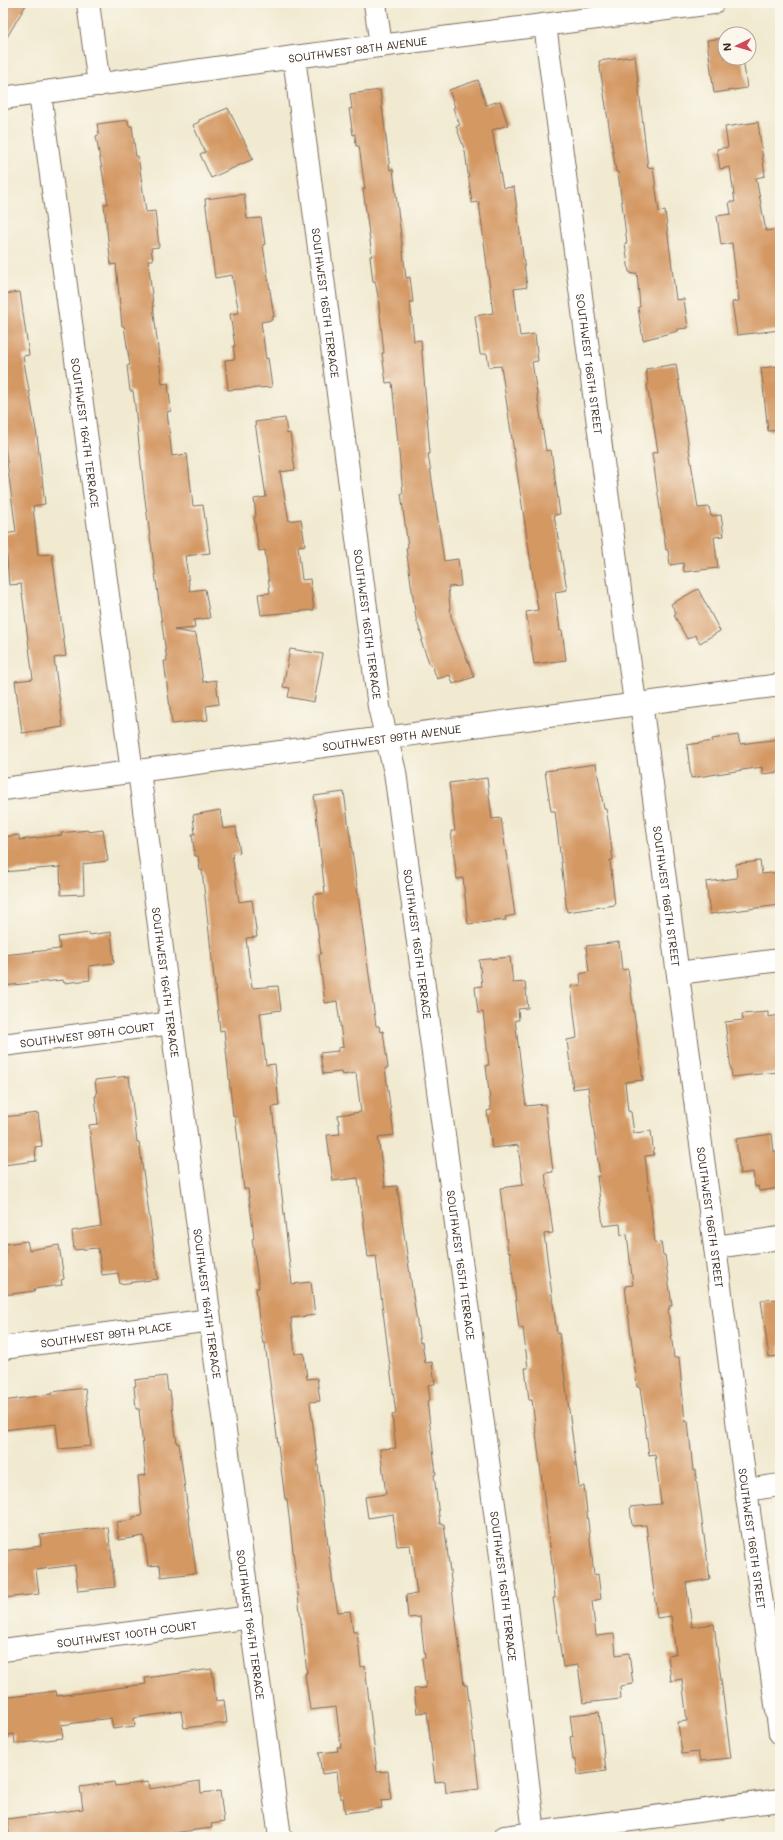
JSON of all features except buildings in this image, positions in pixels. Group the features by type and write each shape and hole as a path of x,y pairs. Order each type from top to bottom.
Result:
{"street":[{"path":"88,3 99,85"},
{"path":"375,3 380,46"},
{"name":"SOUTHWEST 98TH AVENUE","path":"3,98 40,94 294,57 545,25 662,6 713,3"},
{"name":"SOUTHWEST 166TH STREET","path":"545,25 638,703 678,973 746,1490 780,1733"},
{"name":"SOUTHWEST 165TH TERRACE","path":"294,57 378,699 396,780 500,1556 534,1833"},
{"name":"SOUTHWEST 164TH TERRACE","path":"40,94 172,1023 210,1320 280,1837"},
{"name":"SOUTHWEST 99TH AVENUE","path":"3,789 780,685"},
{"path":"678,973 780,960"},
{"name":"SOUTHWEST 99TH COURT","path":"3,1045 172,1023"},
{"path":"715,1247 780,1238"},
{"name":"SOUTHWEST 99TH PLACE","path":"3,1348 210,1320"},
{"path":"746,1490 780,1485"},
{"name":"SOUTHWEST 100TH COURT","path":"3,1650 251,1617"},
{"path":"506,1837 780,1800"}]}
